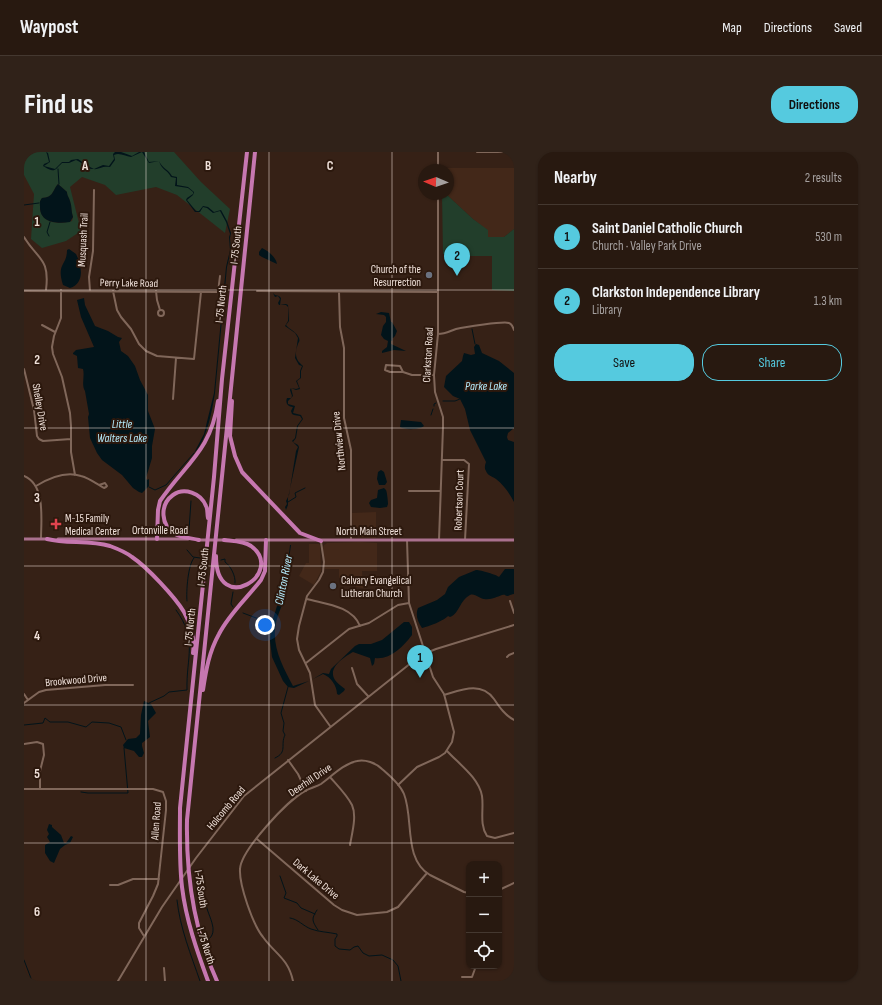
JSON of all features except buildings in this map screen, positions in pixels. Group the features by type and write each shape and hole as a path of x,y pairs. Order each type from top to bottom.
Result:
{"highway":[{"name":"I-75 North","path":"208,981 186,912 182,887 180,856 180,808 222,379 247,152"},
{"name":"I-75 South","path":"218,981 209,961 196,917 189,881 187,820 255,152"},
{"path":"232,371 230,436 233,450 240,467 254,485 300,533 321,541"},
{"path":"157,539 158,510 160,501 206,443 214,422 222,379"},
{"path":"199,540 179,536 169,529 163,516 164,507 167,501 173,495 181,492 189,491 198,495 204,501 207,508 208,529"},
{"path":"47,539 57,542 92,543 113,547 132,556 150,573 180,606 189,624 193,644 191,678 192,689"},
{"path":"215,545 216,567 221,579 228,585 235,587 248,585 259,573 261,565 257,553 248,545 224,540"},
{"path":"197,726 207,667 212,649 222,629 263,576 265,571 266,540"}],"main road":[{"name":"Ortonville Road","path":"24,539 224,540"},
{"name":"North Main Street","path":"224,540 514,540"}],"street":[{"path":"438,152 438,164"},
{"path":"477,152 514,152"},
{"name":"Musquash Trail","path":"90,291 89,277 93,251 94,190"},
{"name":"Clarkston Road","path":"438,200 438,334 434,375 435,392 443,419 439,540"},
{"path":"24,237 45,264 47,276 46,290"},
{"name":"Perry Lake Road","path":"24,290 218,292 220,276"},
{"path":"60,290 62,315 53,339 52,351 62,377 70,413 71,452 75,475"},
{"path":"113,291 117,310 131,329 142,348 152,354 194,359 201,292"},
{"path":"156,291 156,300 160,310"},
{"path":"257,291 438,292"},
{"name":"Northview Drive","path":"339,292 340,327 344,348 344,418 350,450 351,541"},
{"path":"438,334 457,329 499,322 512,325 514,330"},
{"path":"42,325 55,332"},
{"path":"173,399 176,358"},
{"path":"403,372 400,366 386,365 385,368 387,372 403,372 412,375 434,375"},
{"name":"Shelley Drive","path":"24,369 34,410 37,436 39,439 71,439"},
{"name":"Robertson Court","path":"442,460 464,460 468,464 466,540"},
{"path":"36,486 45,480 55,477 75,475 83,476 99,485"},
{"path":"24,476 31,480 36,486 41,504 41,539"},
{"path":"409,491 440,492"},
{"path":"398,785 417,767 439,757 447,751 452,742 454,732 444,696 433,677 410,603 407,540"},
{"path":"321,541 324,562 323,572 306,599 297,639 299,650 310,673 315,705 330,726"},
{"path":"306,599 347,610 356,617 360,626"},
{"path":"510,601 514,613"},
{"path":"306,663 350,629 369,623 398,605 410,603"},
{"name":"Holcomb Road","path":"118,981 174,889 244,796 330,726 425,653 514,625"},
{"path":"507,657 514,653"},
{"path":"352,668 358,684 368,696"},
{"name":"Brookwood Drive","path":"24,703 39,692 46,690 133,684"},
{"path":"444,696 469,688 482,689 491,696 504,713 514,720"},
{"path":"24,694 28,700"},
{"path":"24,744 37,742 43,744 44,755 40,771 40,789"},
{"path":"447,751 468,772 480,789 482,801 482,821 487,836 495,838 514,833"},
{"path":"288,760 298,774 306,791"},
{"name":"Deerhill Drive","path":"293,981 291,971 287,963 262,937 256,927 242,885 240,874 241,863 244,855 282,809 347,764 357,761 364,761 377,765 398,785 405,797 414,854 421,867 427,873 466,892"},
{"path":"330,777 350,802 353,810 354,819 350,845"},
{"name":"Allen Road","path":"24,789 154,789 163,792 166,801 166,810 159,879 153,896 139,923 139,928 144,936"},
{"name":"Dark Lake Drive","path":"257,840 334,905 342,910 355,914 380,913 396,909 427,873"},
{"path":"110,885 118,885 133,879 159,879"},
{"path":"502,889 514,883"},
{"path":"164,968 165,981"},
{"path":"462,977 472,977 475,969"}],"shaded area":[{"path":"454,168 514,168 514,229 504,237 488,237 487,230 452,200 454,200"},
{"path":"376,512 376,538 355,537 353,535 352,513"},
{"path":"327,543 377,543 377,571 362,571 363,588 356,587 356,578 339,578 339,569 325,569 323,548"},
{"path":"309,544 320,545 321,571 314,585 299,576 306,563 309,563"}],"green space":[{"path":"24,152 174,152 201,182 230,209 225,233 177,195 156,187 116,195 105,185 82,177 70,187 81,231 66,241 42,248 31,239 34,194 24,175","holes":["58,184 67,192 71,205 73,217 72,221 56,223 46,220 40,207 40,201 42,198 51,195"]},
{"path":"442,200 452,200 473,219 488,230 488,237 504,237 514,229 514,291 492,290 492,256 451,256 443,254"}],"water":[{"path":"46,152 48,153 50,162 44,166 55,169 62,162 69,162 71,160 78,159 94,169 86,167 76,160 69,163 62,163 56,169 50,170 43,166 49,162"},
{"path":"115,152 121,152 132,156 142,152 131,157 116,154 114,155 115,160 110,167 94,169 103,165 109,166 114,159 113,154"},
{"path":"142,152 144,152 149,162 159,161 149,163"},
{"path":"159,161 172,176 177,177 177,185 188,187 194,192 193,195 187,200 196,211 199,211 203,206 208,207 214,212 221,210 231,233 231,251 227,267 215,393 206,433 199,447 194,453 204,434 214,393 226,267 230,250 229,237 230,234 220,211 213,213 207,208 203,207 200,212 195,212 186,200 193,194 193,192 188,188 175,186 176,178 171,177 162,167"},
{"path":"58,184 67,192 70,200 73,217 70,222 60,223 50,221 43,216 41,212 41,199 51,195"},
{"path":"262,248 273,257 277,264 259,255"},
{"path":"69,249 76,254 81,269 78,282 75,286 70,288 63,285 61,278 61,268 67,255 67,250"},
{"path":"273,293 279,296 281,298 280,305 278,303 280,299 278,296 275,297"},
{"name":"Little Walters Lake","path":"84,298 85,305 95,326 122,338 119,342 121,351 128,356 135,366 148,395 148,411 155,429 152,446 152,458 146,478 147,480 149,479 149,486 142,493 133,488 122,475 102,460 90,438 89,414 83,386 83,369 78,368 77,356 73,354 76,350 94,347 81,317 77,300"},
{"path":"286,304 288,305 289,321 286,325 294,333 285,326 288,321 288,307 286,305 280,305"},
{"path":"381,312 389,313 391,322 397,331 392,339 393,340 391,341 391,344 406,351 394,350 382,353 382,351 387,347 388,341 381,335 383,326 386,322 386,317 384,315 376,314"},
{"path":"295,333 299,339 296,354 297,359 303,366 301,378 297,381 300,389 296,390 291,388 299,388 296,381 300,378 300,371 302,366 299,365 295,358 298,338"},
{"name":"Parke Lake","path":"476,344 479,345 482,353 499,361 514,373 514,428 508,433 507,437 508,440 514,442 514,502 501,484 485,470 486,462 470,430 465,409 460,399 453,396 444,387 446,376 462,361 464,353 471,355 475,354 474,347"},
{"path":"287,398 291,398 288,401 288,404 295,406 293,413 301,415 303,419 298,426 296,438 293,442 292,441 295,438 297,426 302,419 300,416 292,414 291,411 293,407 288,405 286,402"},
{"path":"401,420 421,422 424,426 416,429 402,428 400,427"},
{"path":"293,442 299,447 290,489 296,451 298,447"},
{"path":"381,470 384,472 387,482 385,485 379,485 377,479 378,472"},
{"path":"384,488 387,495 387,507 371,507 369,503 371,500 377,498 378,490"},
{"path":"288,496 288,505 286,510 285,507"},
{"name":"Clinton River","path":"290,545 288,566 283,591 286,594 277,619 275,640 279,656 293,686 309,681 294,688 288,687 283,681 272,657 270,641 272,622 277,606 281,600 281,592 288,564"},
{"path":"505,569 514,569 514,594 508,596 502,595 487,599 470,595 464,600 456,613 450,617 448,616 436,623 422,628 417,618 418,608 437,600 445,594 448,587 459,577 476,570 499,577"},
{"path":"404,622 409,622 412,627 412,635 396,652 386,657 375,658 372,666 370,658 353,652 338,663 333,671 333,676 345,689 339,695 337,694 333,682 326,675 323,674 313,679 323,673 329,674 331,669 355,646 359,644 371,644 382,640"},
{"path":"144,701 151,704 156,713 148,721 150,737 142,743 144,753 142,757 139,757 134,751 124,748 123,745 128,739 136,738 140,734 141,715"},
{"path":"49,824 52,825 52,827 61,835 64,843 66,843 71,836 73,837 70,843 60,849 54,863 50,861 45,853 45,845 50,842 47,837 49,834 47,830"}],"waterway":[{"path":"58,169 59,184"},
{"path":"24,205 39,203"},
{"path":"49,236 47,232 50,222"},
{"path":"472,329 475,344"},
{"path":"443,401 455,401 460,399"},
{"path":"434,406 436,403"},
{"path":"431,415 433,409"},
{"path":"149,487 155,490 166,485 194,453"},
{"path":"288,502 296,497 295,493 305,488"},
{"path":"189,530 191,501"},
{"path":"187,550 193,557 200,558"},
{"path":"187,601 189,572 194,558"},
{"path":"221,560 225,559 225,562 231,568 235,577 235,583"},
{"path":"233,592 231,604 233,607"},
{"path":"149,703 169,692 187,690 189,640 183,621 176,610"},
{"path":"243,613 272,624"},
{"path":"275,758 283,751 285,735 283,731 284,723 281,713 288,687"},
{"path":"24,725 43,723 45,718 50,722 68,722 86,727 92,722 109,723 121,727 126,740"},
{"path":"81,792 128,793 124,748"},
{"path":"280,876 286,893 284,898 297,903 301,908 315,914"},
{"path":"206,899 207,908 213,925 212,935 209,939"},
{"path":"177,900 183,931 200,981"},
{"path":"317,910 313,920 318,930"},
{"path":"290,918 311,929 337,934 335,946 339,949 350,950 358,946 363,953 369,956 382,955 393,960 398,966 401,981"},
{"path":"24,960 32,981"}],"place":[{"name":"Church of the Resurrection","path":"429,275"},
{"name":"Clarkston Independence Library","path":"457,276"},
{"name":"M-15 Family Medical Center","path":"56,524"},
{"name":"Calvary Evangelical Lutheran Church","path":"333,586"},
{"name":"Saint Daniel Catholic Church","path":"420,678"}]}
